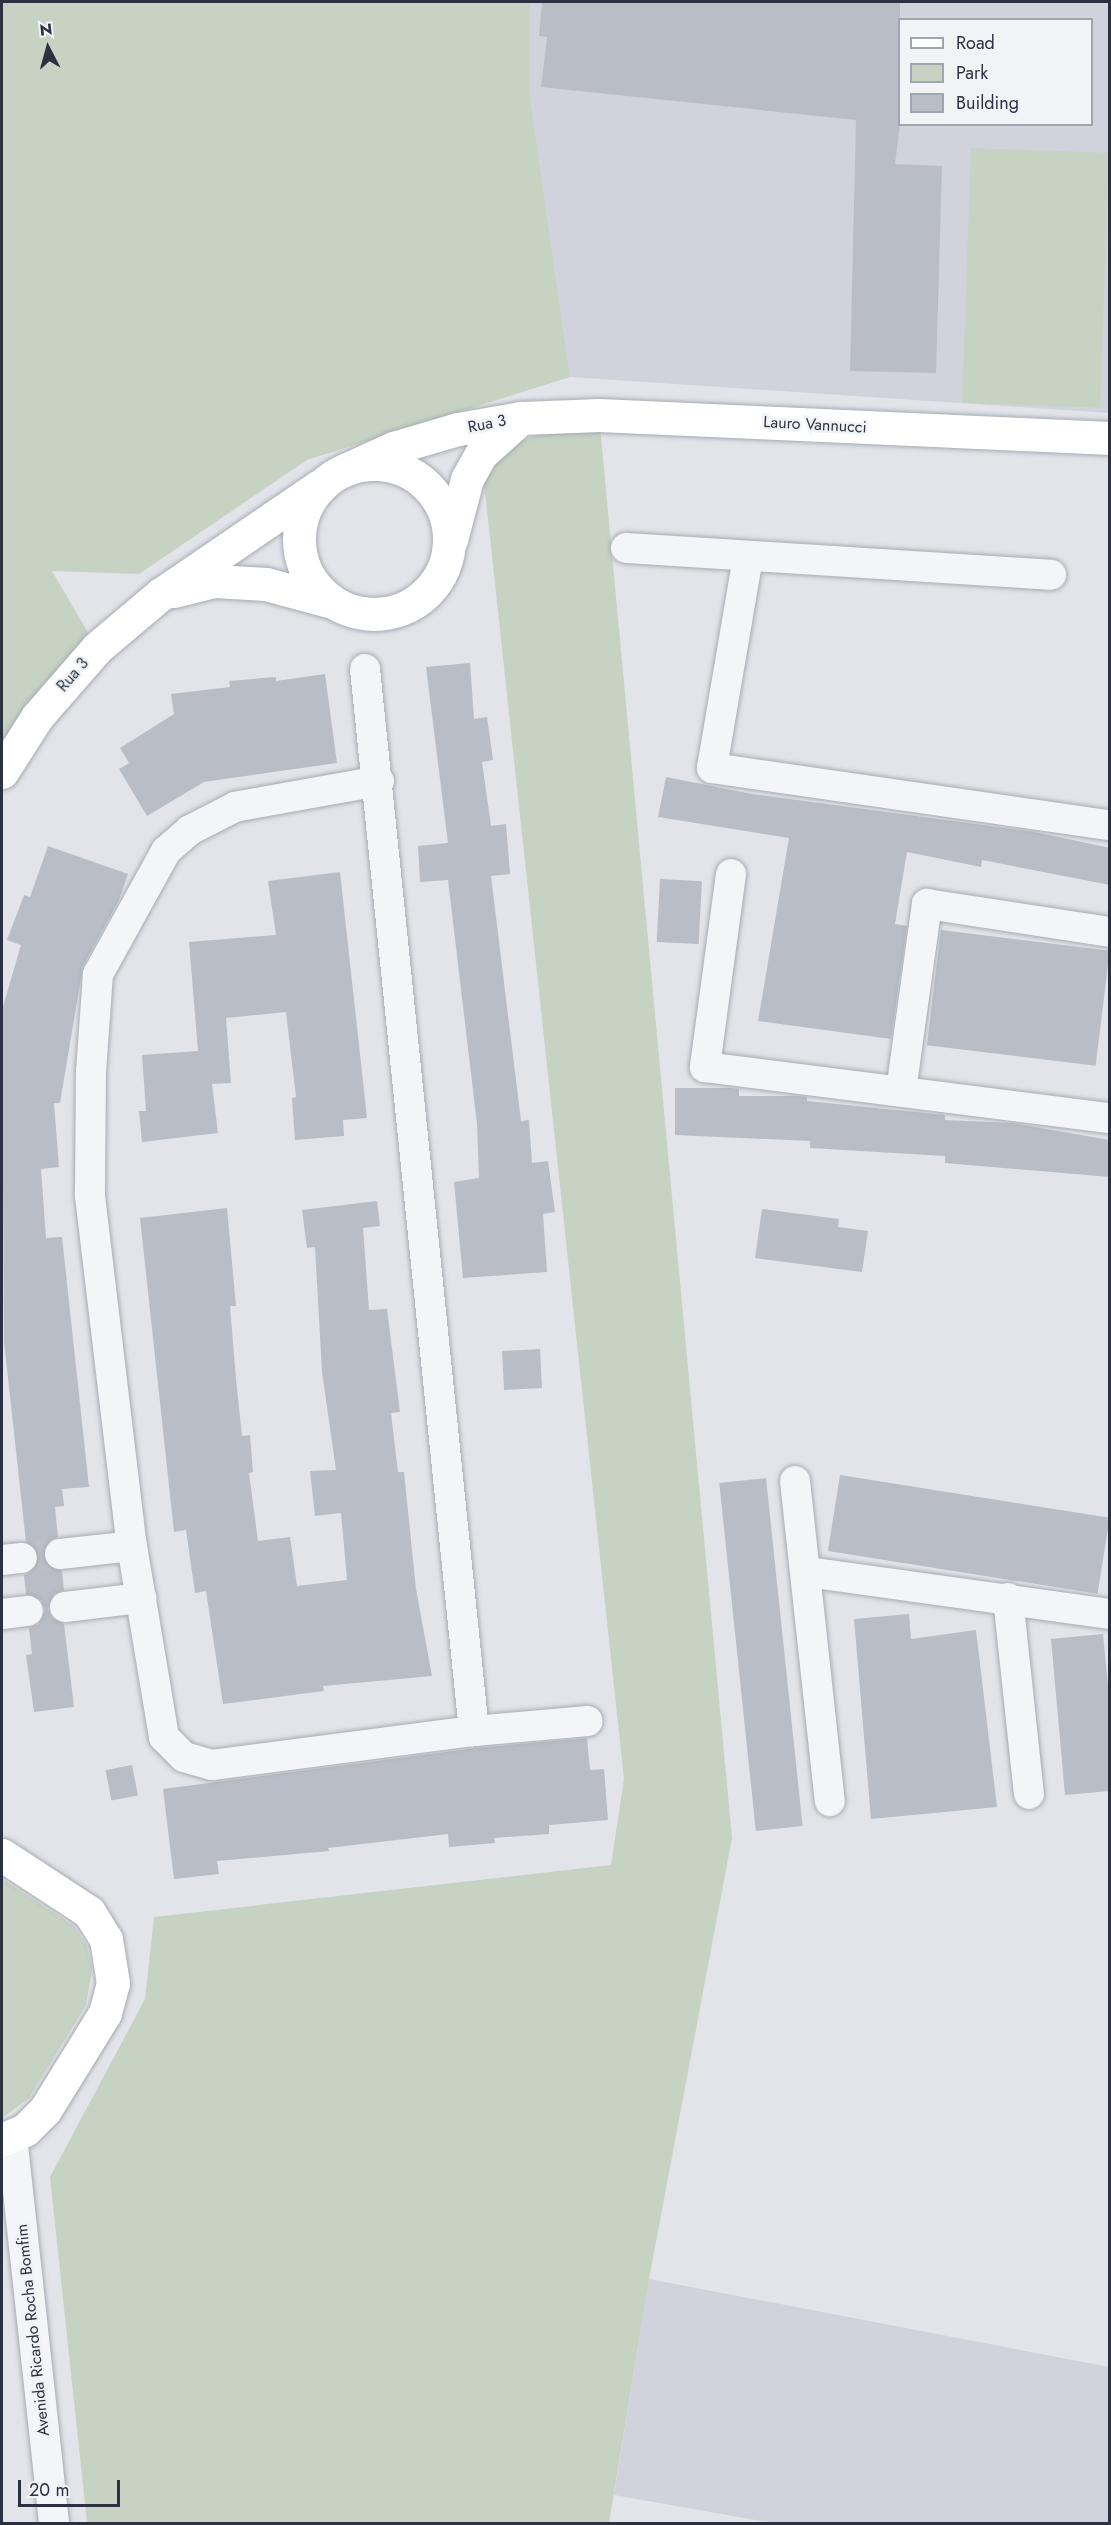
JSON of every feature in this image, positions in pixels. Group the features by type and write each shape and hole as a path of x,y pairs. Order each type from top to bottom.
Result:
{"street":[{"name":"Lauro Vannucci","path":"521,418 599,415 1110,438"},
{"name":"Rua 3","path":"2,772 37,717 97,648 161,594 335,476 393,448 458,429 521,418"},
{"name":"Rua 3","path":"449,546 467,479 481,454 521,418"},
{"path":"368,465 395,466 418,478 436,496 447,520 449,546 443,571 428,592 406,607 381,614 357,612 335,603 317,588 305,568 299,545 301,522 310,500 335,476 368,465"},
{"path":"626,548 1051,576"},
{"path":"748,556 712,768 1110,825"},
{"name":"Rua 3","path":"161,594 214,581 256,583 300,590 335,603"},
{"path":"365,669 379,781 474,1731"},
{"path":"379,781 235,807 190,830 166,851 98,974 91,1071 90,1196 132,1546 164,1737 184,1757 212,1765 474,1731 588,1721"},
{"path":"730,874 705,1067 1110,1118"},
{"path":"901,1091 927,904 1110,932"},
{"path":"795,1481 807,1572 830,1801"},
{"path":"60,1554 132,1546"},
{"path":"807,1572 1008,1598 1110,1614"},
{"path":"65,1607 141,1598"},
{"path":"1008,1598 1029,1794"},
{"name":"Avenida Ricardo Rocha Bomfim","path":"2,1855 89,1912 106,1939 113,1968 105,2013 45,2110 7,2138 54,2523"}],"shaded area":[{"path":"530,2 1109,2 1109,413 570,377 530,95"},
{"path":"649,2279 1109,2367 1109,2523 773,2523 614,2495"}],"green space":[{"path":"2,2 530,2 530,95 570,377 307,460 139,574 52,571 97,648 2,772"},
{"path":"971,148 1109,153 1100,408 962,403"},
{"path":"599,415 732,1838 649,2279 609,2523 87,2523 50,2177 145,1999 154,1917 611,1865 624,1779 481,454"},
{"path":"2,1879 74,1926 87,1946 92,1970 86,2005 29,2098 2,2118"}],"building":[{"path":"542,2 900,2 900,18 898,18 900,126 895,164 942,166 936,373 850,371 856,120 541,87 547,37 539,36"},
{"path":"470,663 474,719 487,717 493,760 482,762 491,826 506,824 510,874 491,876 521,1121 529,1120 532,1163 548,1161 555,1212 543,1214 547,1272 463,1278 454,1182 479,1178 477,1124 448,880 420,882 418,846 448,843 426,667"},
{"path":"325,674 337,763 204,782 147,816 119,769 129,763 120,748 174,714 171,694 230,687 229,681 276,677 276,681"},
{"path":"666,777 752,794 1035,832 1110,848 1110,885 982,860 981,867 907,852 895,924 907,926 891,1039 758,1021 789,838 658,817"},
{"path":"48,846 128,874 119,900 83,966 60,1103 54,1103 59,1167 41,1169 46,1238 62,1237 89,1487 62,1489 64,1506 55,1507 58,1537 49,1541 43,1555 47,1565 62,1571 64,1590 54,1594 48,1608 52,1618 64,1624 74,1707 34,1712 26,1655 32,1654 29,1628 39,1624 45,1610 41,1600 26,1594 24,1575 32,1572 39,1557 36,1548 26,1542 4,1342 2,1010 21,945 7,940 24,895 30,897"},
{"path":"340,872 367,1118 343,1120 344,1136 295,1140 292,1098 296,1097 286,1012 226,1018 231,1083 212,1084 218,1133 142,1142 139,1111 146,1111 142,1055 198,1051 189,942 276,935 268,881"},
{"path":"660,879 702,881 699,944 657,942"},
{"path":"941,930 1110,951 1096,1066 927,1045"},
{"path":"675,1088 731,1088 739,1089 739,1096 807,1097 807,1101 945,1115 945,1120 1012,1123 1110,1140 1110,1177 945,1163 945,1156 810,1148 810,1141 675,1135"},
{"path":"377,1201 380,1226 363,1228 369,1310 387,1309 400,1412 391,1413 398,1472 404,1472 416,1589 432,1676 323,1686 324,1691 223,1704 206,1591 195,1593 186,1530 174,1532 140,1218 227,1208 236,1306 230,1306 236,1379 242,1436 250,1435 253,1472 249,1473 258,1541 290,1537 297,1586 347,1580 341,1513 315,1516 310,1471 336,1470 322,1372 315,1247 307,1248 302,1210"},
{"path":"762,1209 839,1219 838,1227 868,1231 862,1272 755,1258"},
{"path":"540,1349 542,1388 504,1390 502,1351"},
{"path":"840,1475 1110,1518 1098,1594 828,1551"},
{"path":"766,1478 803,1826 756,1831 719,1483"},
{"path":"909,1614 911,1639 976,1630 997,1807 871,1819 854,1619"},
{"path":"1103,1634 1110,1706 1110,1791 1065,1795 1051,1639"},
{"path":"587,1738 590,1770 604,1769 608,1820 549,1825 549,1834 494,1838 495,1843 449,1847 448,1834 328,1848 329,1851 217,1861 219,1874 174,1879 163,1789 476,1748"},
{"path":"132,1765 138,1795 111,1801 105,1770"}],"tunnel":[{"path":"22,1558 60,1554"}]}
